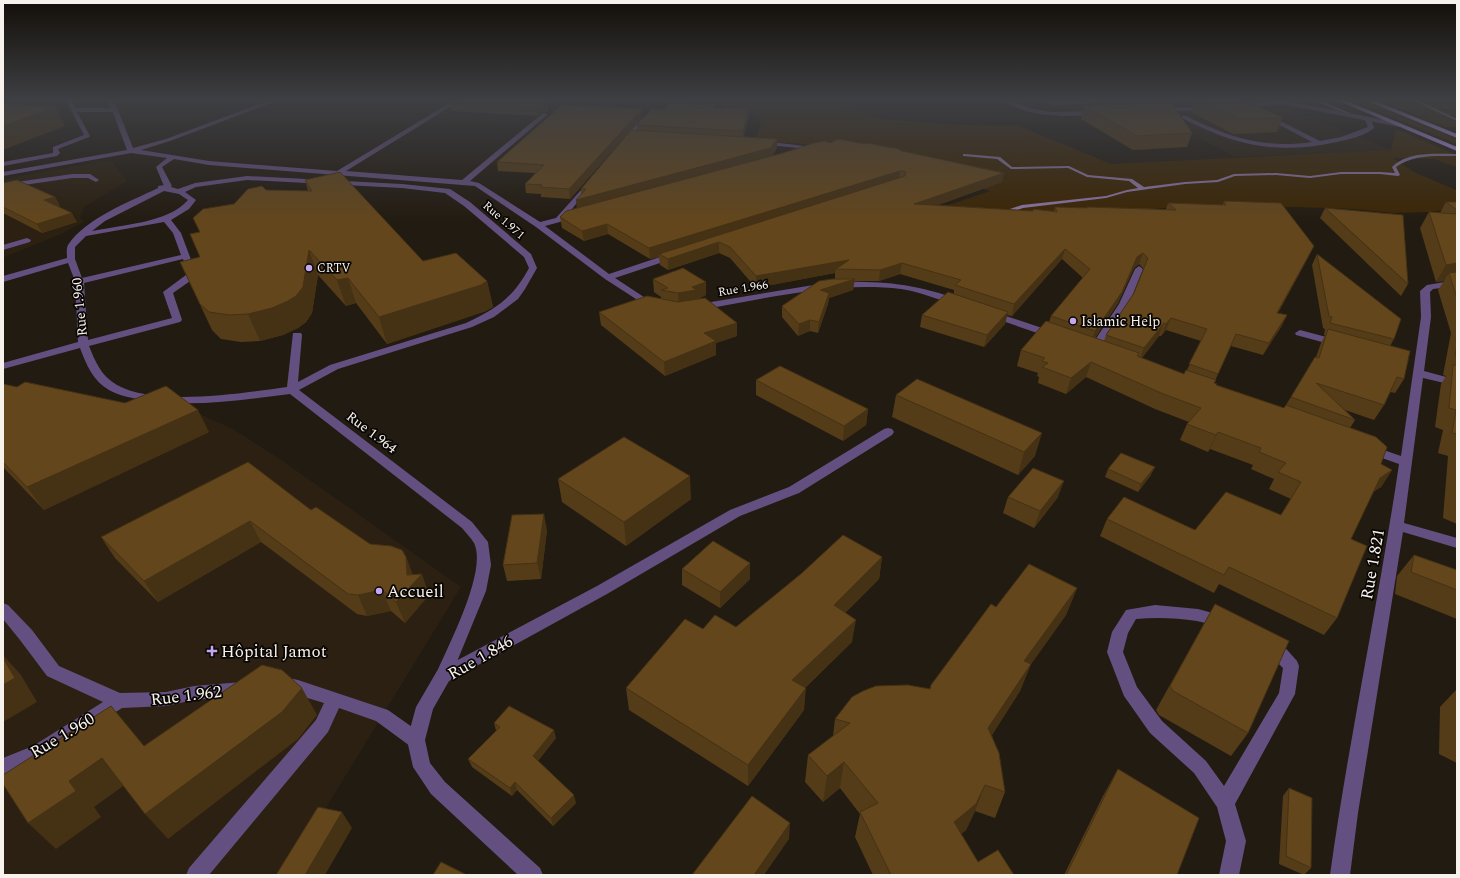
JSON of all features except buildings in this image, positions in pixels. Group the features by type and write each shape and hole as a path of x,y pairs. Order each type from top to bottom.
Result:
{"highway":[{"path":"1436,140 1457,149"}],"street":[{"path":"3,164 55,155 58,153 55,148 76,140"},
{"path":"127,140 131,151"},
{"path":"3,174 131,151 168,140"},
{"path":"338,173 392,140"},
{"path":"464,182 514,140"},
{"path":"1237,140 1280,146 1319,143 1334,140"},
{"path":"1313,140 1319,143"},
{"path":"756,143 811,148 811,150 796,154"},
{"path":"131,151 161,154 174,158 209,163 477,184 539,225 608,277 651,306 665,309"},
{"path":"83,234 166,219 186,207 192,200 180,191 165,187 160,167 164,162 174,158"},
{"path":"559,220 597,175"},
{"path":"3,186 72,176 90,176 96,180"},
{"name":"Rue 1.971","path":"180,191 195,186 247,178 402,186 447,191 467,204 528,256 533,268 525,284 511,302 485,318 469,325 334,367 292,390"},
{"name":"Rue 1.960","path":"3,366 83,344 79,281 71,260 70,247 83,234 102,219 165,187"},
{"path":"539,225 582,213"},
{"path":"166,219 178,233 192,273 190,277 168,292 177,320 83,344 94,370 112,387 130,394 160,398 210,400 292,390 297,335"},
{"path":"3,248 27,240"},
{"path":"608,277 683,253"},
{"path":"79,281 186,256"},
{"name":"Rue 1.960","path":"3,279 71,260"},
{"path":"1094,349 1124,304 1139,269"},
{"name":"Rue 1.821","path":"1340,875 1348,813 1397,526 1417,367 1426,317 1425,291 1430,287 1457,283"},
{"name":"Rue 1.966","path":"686,309 832,285 874,285 913,288 969,306"},
{"path":"984,311 1065,339"},
{"path":"1300,333 1346,345"},
{"path":"1417,367 1457,383"},
{"name":"Rue 1.964","path":"292,390 438,501 467,525 481,542 484,565 479,591 443,676"},
{"name":"Rue 1.846","path":"531,874 438,788 422,766 416,740 425,707 443,676 602,590 735,513 794,490 888,432"},
{"path":"1362,446 1406,462"},
{"path":"1397,526 1457,544"},
{"name":"Rue 1.962","path":"3,609 26,635 53,671 118,701 166,699 194,693 261,687 280,683 298,687 382,715 416,740"},
{"path":"1229,875 1236,841 1225,803 1200,767 1156,727 1130,691 1115,652 1120,632 1131,614 1155,611 1198,615 1233,625"},
{"path":"1225,803 1287,694 1291,666 1276,648 1258,637"},
{"path":"196,875 322,726 335,699"},
{"name":"Rue 1.960","path":"3,767 39,752 118,701"}],"shaded area":[{"path":"1053,140 1111,164 1391,150 1393,140 1422,140 1457,155 1457,167 1434,159 1393,158 1412,171 1456,190 1457,208 1431,212 1394,213 1356,209 1297,207 1159,208 1126,212 1046,212 937,209 990,191 936,173 839,146 755,141"},
{"path":"1203,140 1366,140 1391,150 1235,157"},
{"path":"1447,140 1457,140 1457,144"},
{"path":"111,160 127,181 84,207 80,217 84,222 61,234 3,258 3,179"},
{"name":"Hôpital Jamot","path":"3,397 191,410 233,429 283,461 461,587 285,875 3,875"}],"waterway":[{"path":"965,155 998,158 1011,168 1069,167 1087,176 1130,180 1143,189"},
{"path":"1143,189 1185,183 1218,181 1234,175 1276,174 1310,177 1341,173 1380,173 1398,175 1394,167 1399,162 1406,159 1423,156 1457,155"},
{"path":"1003,213 1022,207 1106,197 1127,191 1143,189"}],"place":[{"name":"CRTV","path":"309,268"},
{"name":"Islamic Help","path":"1073,321"},
{"name":"Accueil","path":"379,591"},
{"name":"Hôpital Jamot","path":"212,651"}]}
